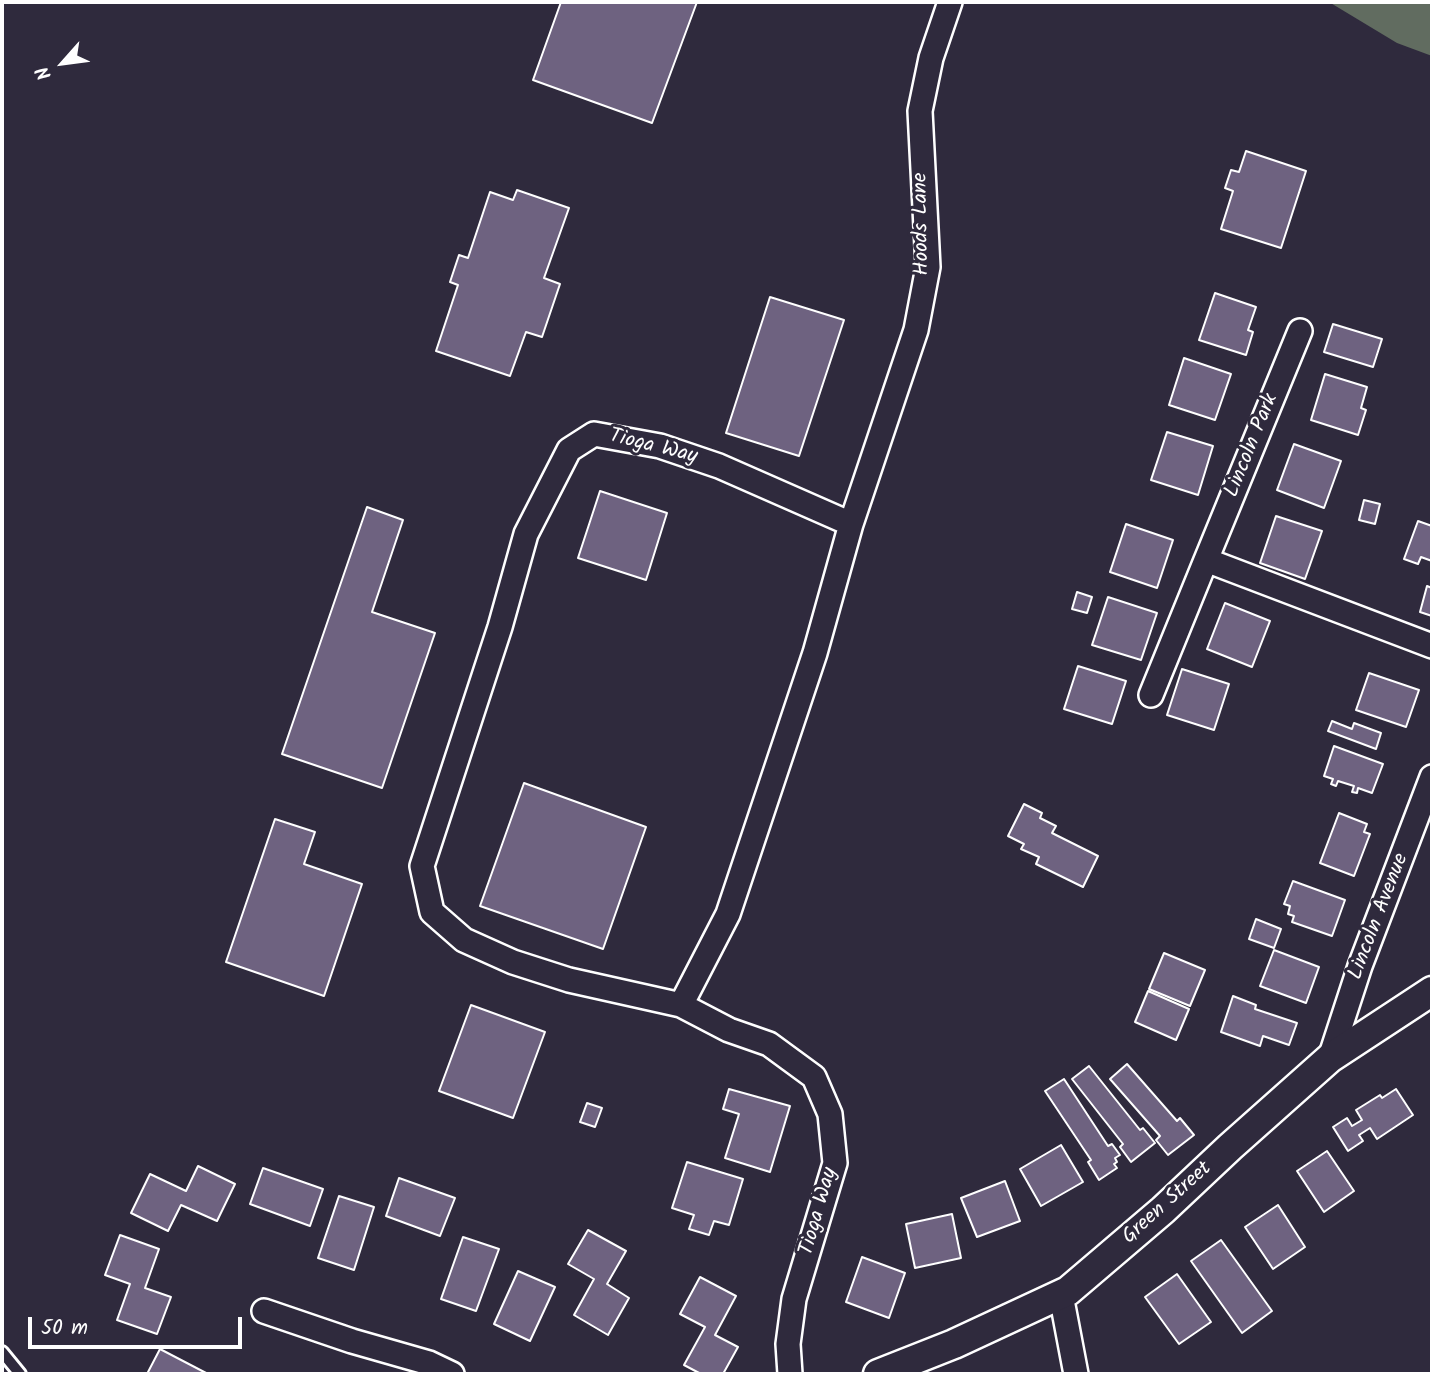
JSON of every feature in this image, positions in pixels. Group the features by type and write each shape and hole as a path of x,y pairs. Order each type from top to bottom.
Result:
{"street":[{"name":"Hoods Lane","path":"851,524 916,330 928,267 920,111 931,58 950,2"},
{"name":"Lincoln Park","path":"1151,695 1300,331"},
{"name":"Tioga Way","path":"790,1374 788,1344 794,1299 835,1163 830,1114 814,1077 769,1044 729,1030 681,1005 569,981 513,962 464,940 432,912 422,866 500,627 526,534 569,450 594,434 660,446 719,466 851,524"},
{"path":"681,1005 727,914 815,653 851,524"},
{"path":"1206,560 1432,646"},
{"name":"Lincoln Avenue","path":"1330,1058 1360,966 1432,777"},
{"name":"Green Street","path":"878,1374 954,1344 1060,1295 1153,1219 1330,1058 1432,991"},
{"path":"1060,1295 1076,1374"},
{"path":"264,1311 352,1341 429,1363 452,1374"}],"lane":[{"path":"2,1352 20,1374"}],"green space":[{"path":"1329,2 1432,2 1432,56 1397,43"}],"building":[{"path":"561,2 697,2 652,123 533,80"},
{"path":"1246,151 1306,171 1281,248 1221,229 1233,191 1225,188 1231,170 1239,172"},
{"path":"517,190 569,208 544,278 560,284 542,337 526,332 510,376 436,351 458,285 450,282 459,255 468,258 490,192 513,200"},
{"path":"1215,293 1256,307 1248,330 1253,332 1246,355 1199,340"},
{"path":"770,297 844,320 799,456 726,433"},
{"path":"1333,324 1382,339 1373,367 1324,352"},
{"path":"1184,358 1231,374 1215,420 1169,405"},
{"path":"1325,374 1367,387 1361,408 1366,410 1358,435 1311,420"},
{"path":"1167,432 1213,446 1198,495 1151,480"},
{"path":"1294,444 1341,461 1324,508 1277,490"},
{"path":"600,491 667,513 646,580 578,558"},
{"path":"1364,500 1380,504 1375,524 1359,520"},
{"path":"367,507 403,520 372,612 435,633 382,788 282,754"},
{"path":"1276,516 1322,531 1305,579 1260,563"},
{"path":"1418,521 1432,526 1432,561 1421,557 1418,564 1404,559"},
{"path":"1126,524 1173,540 1157,588 1110,572"},
{"path":"1427,586 1432,588 1432,616 1420,612"},
{"path":"1077,592 1092,597 1087,613 1072,609"},
{"path":"1108,597 1157,613 1141,660 1092,645"},
{"path":"1225,603 1270,621 1252,667 1207,649"},
{"path":"1078,666 1126,681 1112,724 1064,709"},
{"path":"1182,669 1229,684 1214,730 1167,715"},
{"path":"1369,673 1419,690 1406,727 1356,710"},
{"path":"1332,721 1352,729 1354,723 1381,733 1376,749 1328,731"},
{"path":"1334,746 1383,764 1372,793 1358,788 1357,793 1352,792 1354,786 1338,781 1336,786 1331,784 1333,779 1324,776"},
{"path":"524,783 646,827 603,949 480,906"},
{"path":"1024,804 1042,813 1040,818 1056,826 1052,833 1098,856 1083,887 1036,864 1039,857 1021,849 1024,844 1008,836"},
{"path":"1339,813 1367,824 1364,832 1370,834 1354,876 1320,863"},
{"path":"275,819 315,832 304,864 362,884 324,996 226,962"},
{"path":"1293,881 1345,900 1332,936 1292,922 1294,916 1288,914 1290,906 1284,904"},
{"path":"1256,919 1281,929 1274,948 1249,939"},
{"path":"1274,950 1319,967 1306,1003 1260,986"},
{"path":"1164,953 1205,970 1190,1006 1149,989"},
{"path":"1148,991 1189,1009 1176,1040 1135,1022"},
{"path":"1233,996 1256,1005 1255,1009 1297,1023 1289,1045 1263,1036 1260,1046 1221,1032"},
{"path":"471,1005 545,1032 513,1118 439,1091"},
{"path":"1127,1064 1177,1121 1180,1118 1194,1135 1168,1155 1156,1140 1160,1136 1110,1079"},
{"path":"1089,1066 1140,1130 1143,1128 1155,1143 1131,1162 1120,1147 1123,1144 1072,1079"},
{"path":"1064,1079 1108,1146 1112,1144 1120,1155 1115,1158 1117,1162 1114,1164 1117,1168 1099,1180 1088,1162 1091,1160 1045,1091"},
{"path":"729,1089 790,1106 770,1172 725,1158 739,1114 723,1109"},
{"path":"1396,1089 1413,1115 1377,1139 1370,1128 1359,1135 1363,1141 1348,1151 1333,1127 1347,1118 1352,1126 1362,1120 1356,1110 1380,1095 1382,1098"},
{"path":"587,1103 602,1108 595,1127 580,1122"},
{"path":"1061,1145 1083,1182 1041,1206 1020,1169"},
{"path":"1327,1151 1354,1191 1324,1212 1297,1171"},
{"path":"687,1162 743,1179 729,1225 714,1221 709,1235 689,1229 694,1215 672,1208"},
{"path":"198,1166 235,1184 217,1221 181,1205 168,1231 131,1213 150,1174 186,1191"},
{"path":"263,1168 323,1189 310,1226 250,1204"},
{"path":"399,1178 455,1198 440,1236 386,1216"},
{"path":"1005,1181 1020,1221 977,1237 961,1198"},
{"path":"339,1196 374,1207 354,1270 318,1258"},
{"path":"1278,1205 1305,1247 1273,1269 1245,1227"},
{"path":"952,1214 961,1258 915,1268 906,1224"},
{"path":"588,1230 626,1251 607,1284 629,1298 608,1335 574,1315 594,1279 568,1264"},
{"path":"120,1235 159,1249 145,1288 171,1297 157,1334 117,1320 130,1284 105,1275"},
{"path":"463,1237 499,1249 476,1311 441,1299"},
{"path":"1221,1240 1272,1311 1242,1333 1191,1261"},
{"path":"862,1257 905,1273 889,1318 846,1302"},
{"path":"518,1271 555,1287 530,1341 494,1324"},
{"path":"1177,1274 1211,1322 1179,1344 1145,1297"},
{"path":"700,1277 736,1296 715,1335 738,1347 723,1374 701,1374 684,1365 705,1327 680,1314"},
{"path":"160,1349 208,1374 147,1374"}]}
